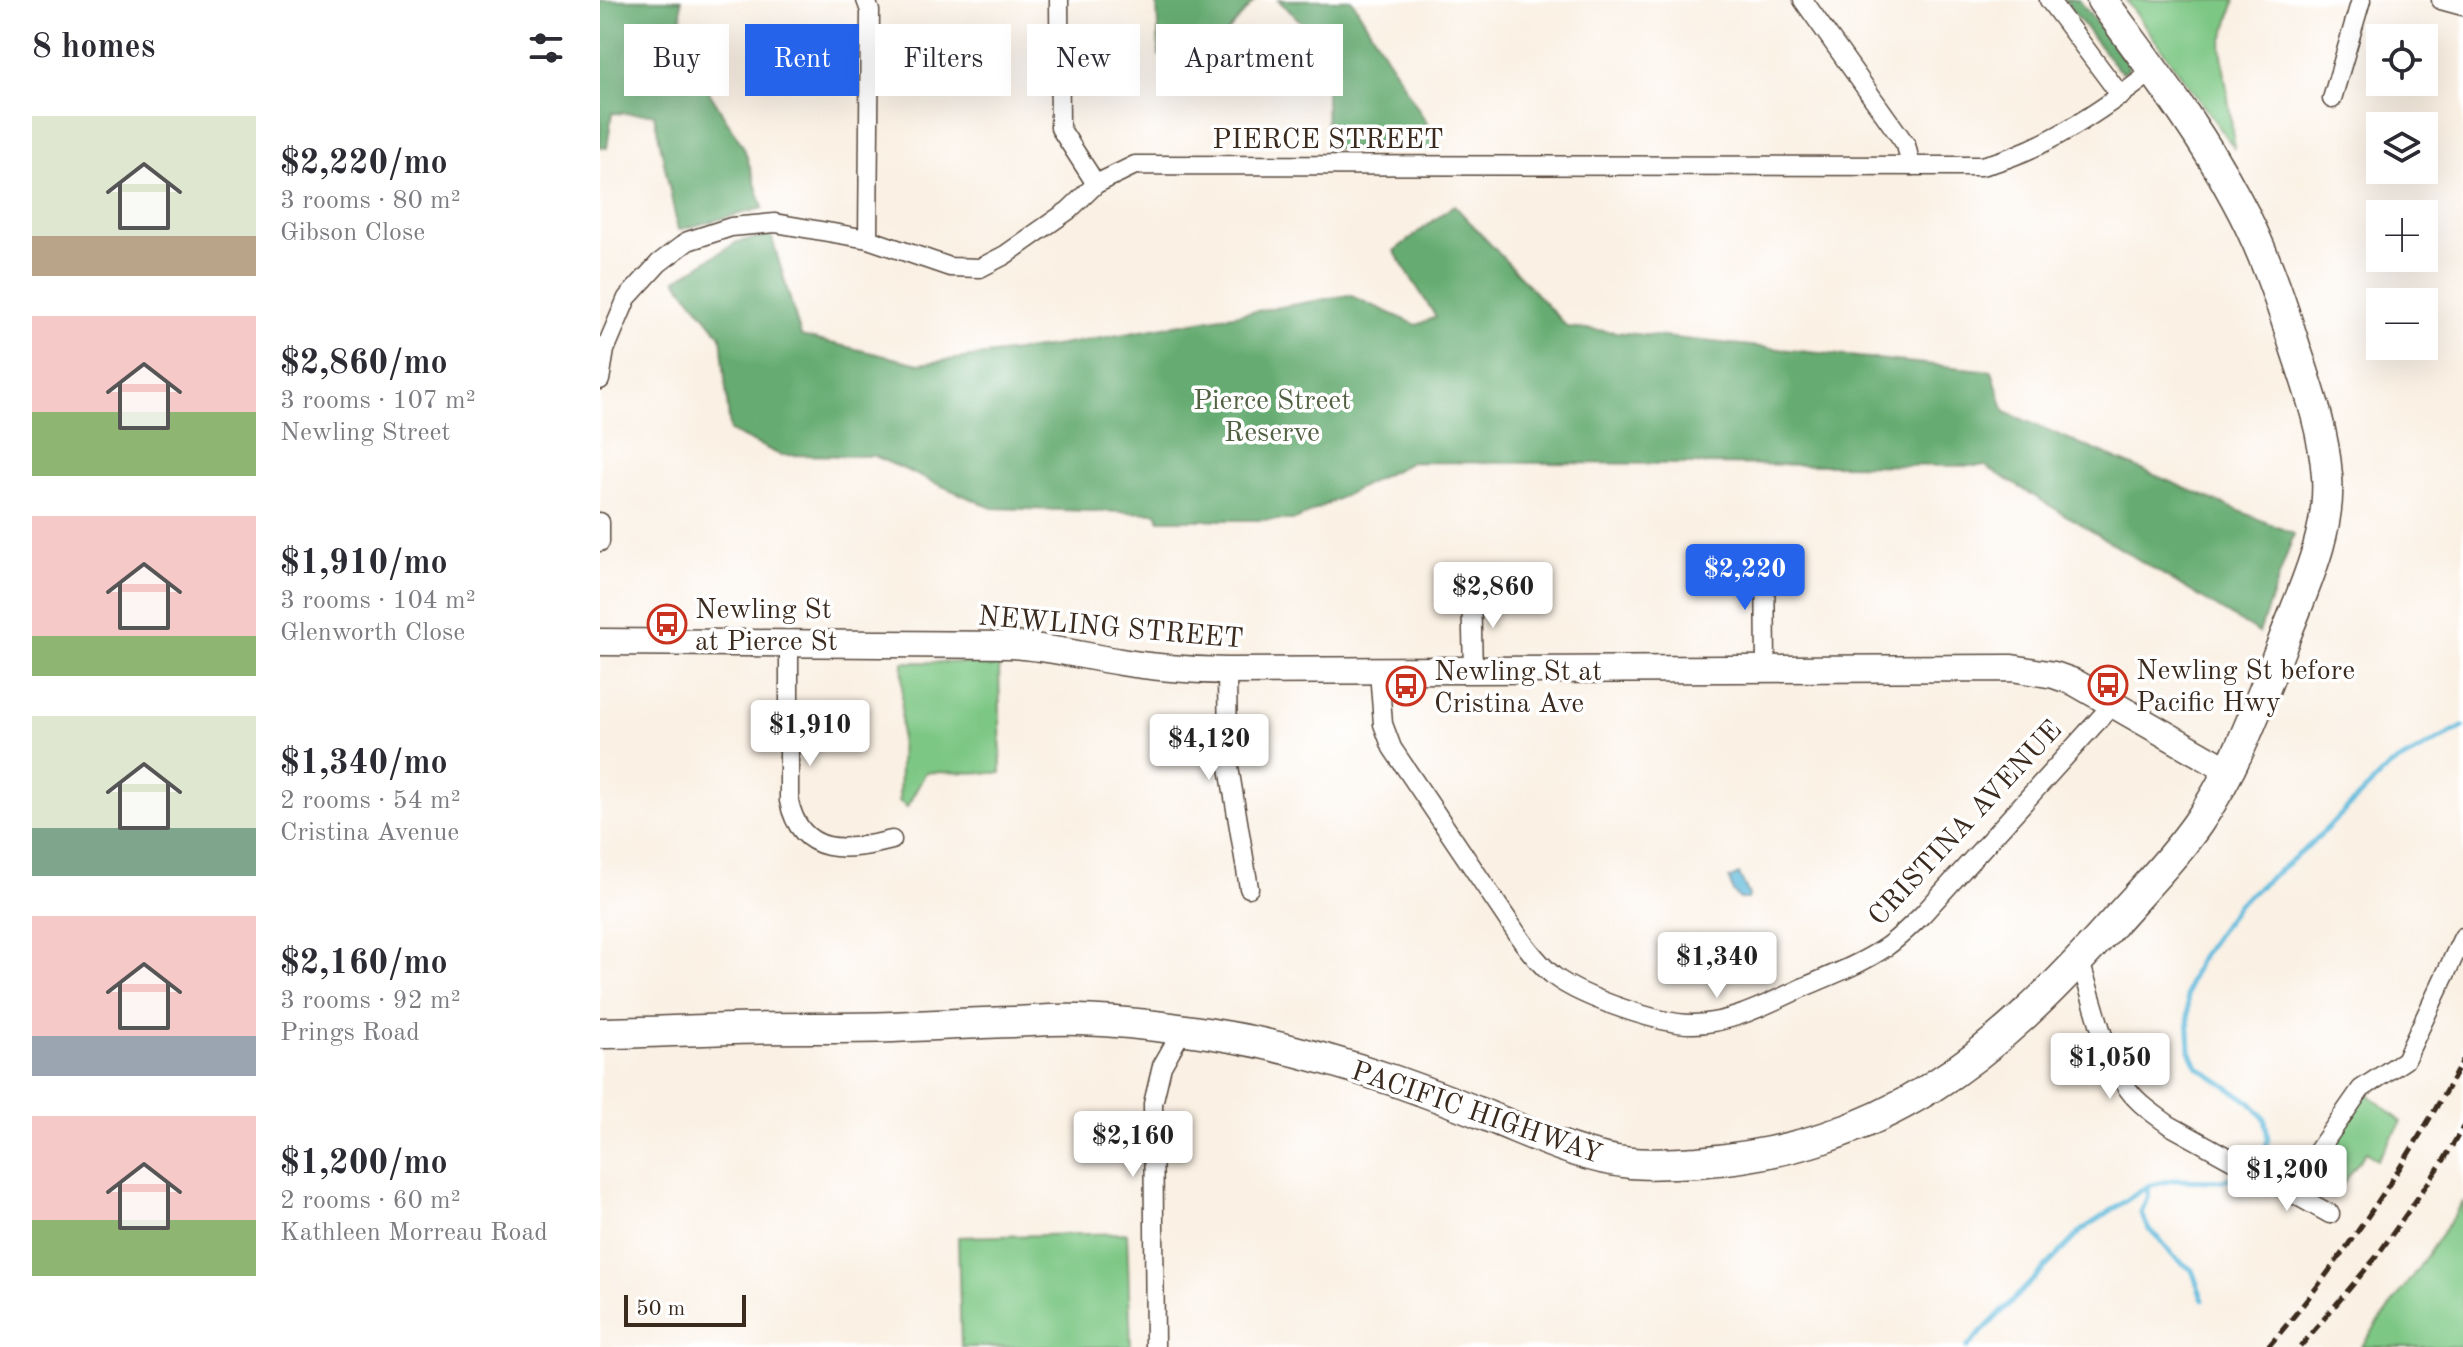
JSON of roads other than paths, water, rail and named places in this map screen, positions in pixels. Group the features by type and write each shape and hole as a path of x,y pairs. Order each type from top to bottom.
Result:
{"main road":[{"name":"PACIFIC HIGHWAY","path":"600,1033 832,1029 1076,1019 1183,1029 1321,1057 1408,1086 1560,1146 1632,1163 1693,1162 1751,1156 1808,1144 1892,1111 1935,1087 2015,1024 2079,960 2199,822 2228,770 2266,685 2323,532 2327,506 2328,479 2324,451 2310,391 2258,244 2219,168 2102,0"},
{"name":"PACIFIC HIGHWAY","path":"600,1049 658,1047 832,1029"}],"street":[{"path":"866,0 870,11 868,239"},
{"path":"1059,0 1060,128 1096,184"},
{"path":"1803,0 1906,145 1911,166"},
{"path":"2049,0 2121,96"},
{"path":"2332,99 2361,0"},
{"path":"2441,0 2463,6"},
{"name":"PIERCE STREET","path":"600,380 605,350 627,298 659,263 688,241 731,227 775,223 868,239 950,267 980,268 1005,255 1069,210 1096,184 1135,165 1981,166 2030,151 2121,96 2153,71"},
{"path":"600,522 600,542"},
{"path":"1765,556 1766,668"},
{"path":"1471,590 1473,671"},
{"name":"NEWLING STREET","path":"600,642 1030,646 1161,667 1227,671 2012,668 2054,675 2074,682 2228,770"},
{"path":"789,644 789,801 792,816 801,830 823,846 858,848 892,840"},
{"path":"1227,671 1228,761 1249,888"},
{"name":"CRISTINA AVENUE","path":"1379,671 1383,724 1392,748 1538,962 1557,978 1598,999 1673,1023 1692,1024 1710,1023 1745,1013 1842,971 1889,945 1923,914 2113,704"},
{"path":"2290,1191 2361,1089 2405,1060 2463,937"},
{"path":"2079,960 2113,1063 2125,1086 2146,1108 2169,1125 2330,1214"},
{"path":"1155,1347 1153,1104 1162,1066 1183,1029"}],"water":[{"path":"1739,874 1748,899 1740,899 1733,892 1729,879"}],"waterway":[{"path":"2253,1166 2260,1161 2268,1140 2265,1119 2250,1102 2198,1067 2190,1051 2187,995 2198,961 2239,903 2309,846 2390,766 2463,727"},
{"path":"1967,1347 2082,1230 2148,1186 2172,1180 2221,1181 2245,1173"},
{"path":"2148,1186 2141,1213 2149,1230 2173,1256 2192,1270 2203,1300"}],"railway":[{"path":"2268,1347 2323,1279 2373,1209 2420,1136 2463,1060"},
{"path":"2300,1347 2377,1256 2444,1160 2463,1127"}],"place":[{"name":"Newling St at Pierce St","path":"667,624"},
{"name":"Newling St before Pacific Hwy","path":"2108,685"},
{"name":"Newling St at Cristina Ave","path":"1406,686"}],"park label":[{"name":"Pierce Street Reserve","path":"1272,415"}]}
